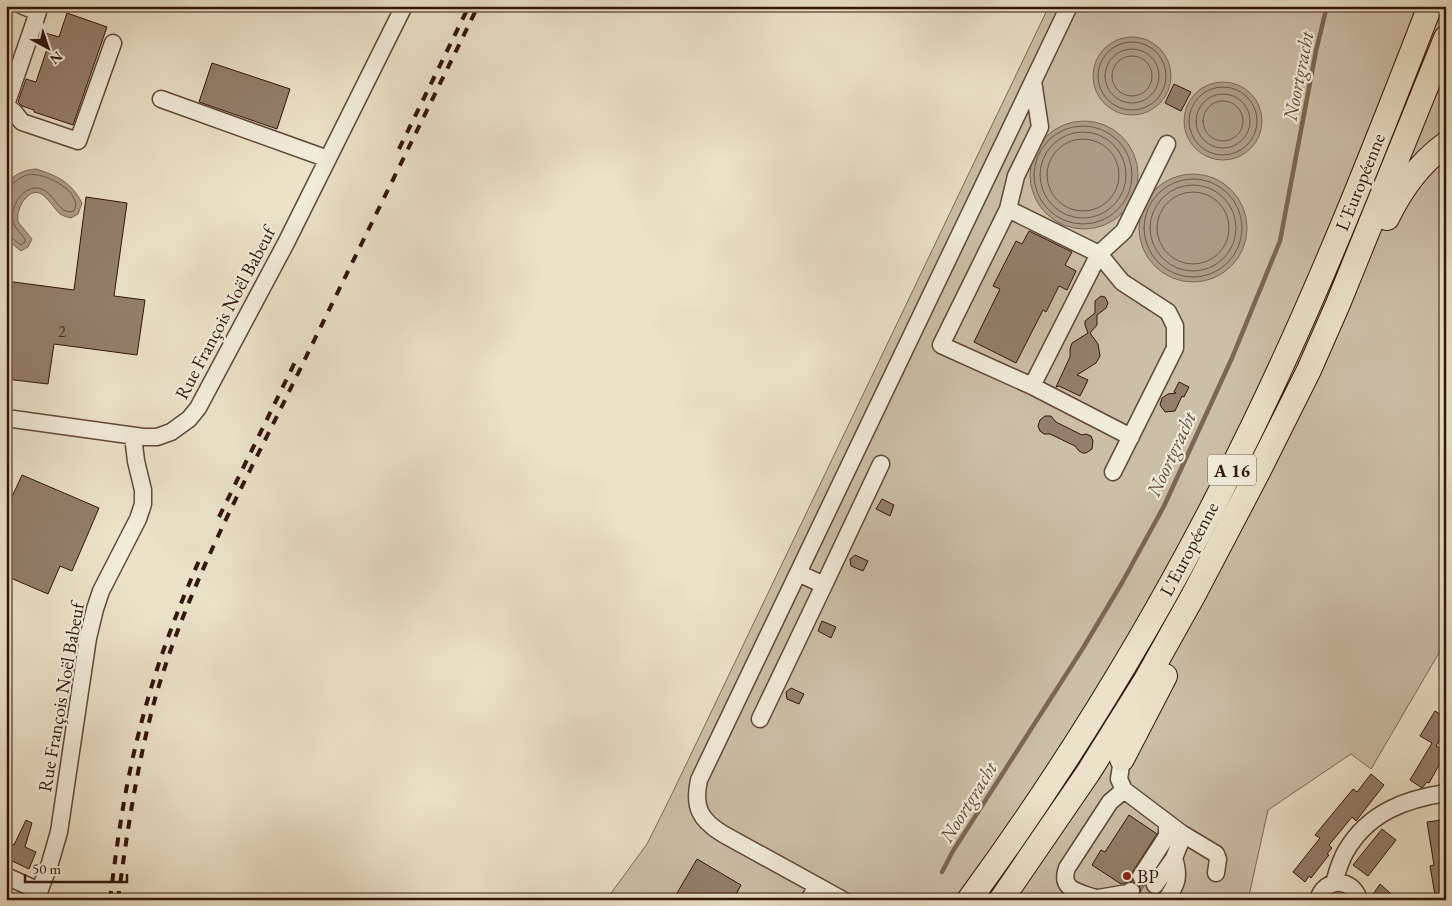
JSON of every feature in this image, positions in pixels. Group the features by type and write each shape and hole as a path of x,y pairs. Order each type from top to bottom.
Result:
{"highway":[{"name":"L'Européenne","path":"969,900 1026,819 1088,724 1155,612 1219,495 1253,427 1314,293 1379,138 1430,6"},
{"name":"L'Européenne","path":"1001,900 1074,793 1133,701 1193,596 1248,490 1298,392 1349,277 1446,38"},
{"path":"1298,392 1355,292 1396,201 1424,163 1446,144"},
{"path":"1122,759 1206,596 1248,490"}],"street":[{"path":"23,6 38,12 6,106 22,122 78,141 113,43"},
{"name":"Rue François Noël Babeuf","path":"37,896 50,863 59,832 88,638 95,609 105,583 138,519 143,504 143,490 132,436 150,437 165,435 184,424 194,414 263,288 404,6"},
{"path":"843,900 813,893 716,830 705,820 698,809 696,802 697,789 703,772 1069,6"},
{"path":"1033,81 1040,127 1016,176 1008,209 941,346 1032,386 1131,436"},
{"path":"161,99 328,159"},
{"path":"1032,386 1099,254 1124,231 1167,144"},
{"path":"1008,209 1099,254 1122,282 1168,312 1175,326 1175,348 1113,472"},
{"path":"6,418 132,436"},
{"path":"760,719 881,464"},
{"path":"798,573 824,585"},
{"path":"1122,759 1120,779 1124,790 1180,833 1216,854 1218,859 1216,873"},
{"path":"1124,790 1110,802 1067,868 1064,876 1066,884 1091,899 1131,891"},
{"path":"1334,883 1341,860 1351,843 1378,816 1404,802 1446,793"},
{"path":"1141,876 1167,836 1167,823"},
{"path":"1155,886 1174,858 1180,843 1180,833"},
{"path":"1166,900 1176,885 1178,870 1174,858"},
{"path":"6,876 37,896"},
{"path":"1318,900 1323,889 1334,883 1343,883 1351,886 1356,891 1359,900"}],"shaded area":[{"path":"1049,6 1446,6 1446,641 1371,769 1351,754 1268,810 1248,900 606,900 647,844 670,798"}],"water":[{"path":"1132,37 1147,40 1159,49 1168,61 1171,76 1168,91 1159,103 1147,112 1132,115 1117,112 1105,103 1096,91 1093,76 1096,61 1105,49 1117,40"},
{"path":"1223,82 1238,85 1250,94 1259,106 1262,121 1259,136 1250,148 1238,157 1223,160 1208,157 1196,148 1187,136 1184,121 1187,106 1196,94 1208,85"},
{"path":"1084,121 1105,125 1123,136 1134,154 1138,175 1134,196 1123,214 1105,225 1084,229 1063,225 1045,214 1034,196 1030,175 1034,154 1045,136 1063,125"},
{"path":"36,169 51,174 63,181 73,190 82,203 78,214 71,218 60,214 40,193 30,194 21,205 18,213 18,222 32,239 28,247 21,251 6,239 6,183 20,173"},
{"path":"1193,174 1214,178 1231,190 1243,207 1247,228 1243,249 1231,266 1214,278 1193,282 1172,278 1155,266 1143,249 1139,228 1143,207 1155,190 1172,178"}],"building":[{"path":"67,13 107,27 73,125 34,112 34,110 22,106 18,102 26,79 36,82 48,46 38,43 42,32 59,37"},
{"path":"212,63 290,89 277,129 199,102"},
{"path":"1174,84 1191,92 1181,111 1165,103"},
{"path":"86,197 127,203 114,296 145,300 137,355 54,344 48,384 6,379 6,281 74,290"},
{"path":"1029,231 1072,252 1065,265 1076,271 1067,290 1059,286 1046,312 1043,310 1016,363 974,342 1000,289 993,286 1016,241 1022,244"},
{"path":"1101,296 1105,297 1108,303 1106,308 1097,315 1097,325 1090,333 1098,344 1100,356 1096,363 1077,375 1088,380 1080,396 1059,386 1056,387 1070,357 1072,343 1088,333 1085,321 1095,313 1095,301"},
{"path":"1179,382 1189,387 1184,397 1182,396 1175,411 1165,412 1160,405 1162,398 1168,394 1176,393 1174,392"},
{"path":"1045,416 1051,416 1056,422 1082,435 1091,436 1093,441 1092,449 1083,453 1075,446 1050,434 1044,434 1038,426 1040,420"},
{"path":"22,475 99,508 72,571 60,566 48,594 6,576 6,510"},
{"path":"882,499 894,505 890,516 876,509"},
{"path":"855,555 868,561 863,571 851,566 850,559"},
{"path":"822,621 836,627 831,638 818,631"},
{"path":"791,688 804,694 799,704 787,699 786,692"},
{"path":"1435,711 1446,718 1446,729 1436,746 1445,751 1429,783 1427,782 1422,788 1410,780 1432,743 1420,736"},
{"path":"1371,774 1384,785 1356,821 1352,817 1329,845 1332,848 1327,854 1329,855 1311,878 1309,876 1305,882 1293,872 1320,838 1315,835 1353,789 1357,792"},
{"path":"1129,815 1157,834 1133,871 1131,876 1133,881 1121,884 1092,865 1101,850 1105,852"},
{"path":"26,820 32,823 25,847 36,852 29,869 6,858 6,841 14,845"},
{"path":"1442,820 1443,827 1446,826 1446,893 1435,895 1430,866 1434,865 1427,822"},
{"path":"1382,829 1396,840 1368,876 1353,865"},
{"path":"697,859 741,885 733,900 673,900"},
{"path":"1380,884 1398,900 1369,900"},
{"path":"1145,885 1149,893 1158,894 1156,900 1145,900 1139,896 1141,891 1139,886"}],"waterway":[{"name":"Noortgracht","path":"942,872 953,851 1083,648 1123,581 1164,506 1232,358 1280,241 1316,51 1327,6"}],"tunnel":[{"path":"1145,900 1155,885"}],"railway":[{"path":"399,149 469,6"},
{"path":"118,900 129,824 143,749 155,699 181,622 213,546 478,6"},
{"path":"219,517 298,356"},
{"path":"110,900 126,792 152,683 184,596 202,554"}],"place":[{"name":"BP","path":"1127,876"}]}
